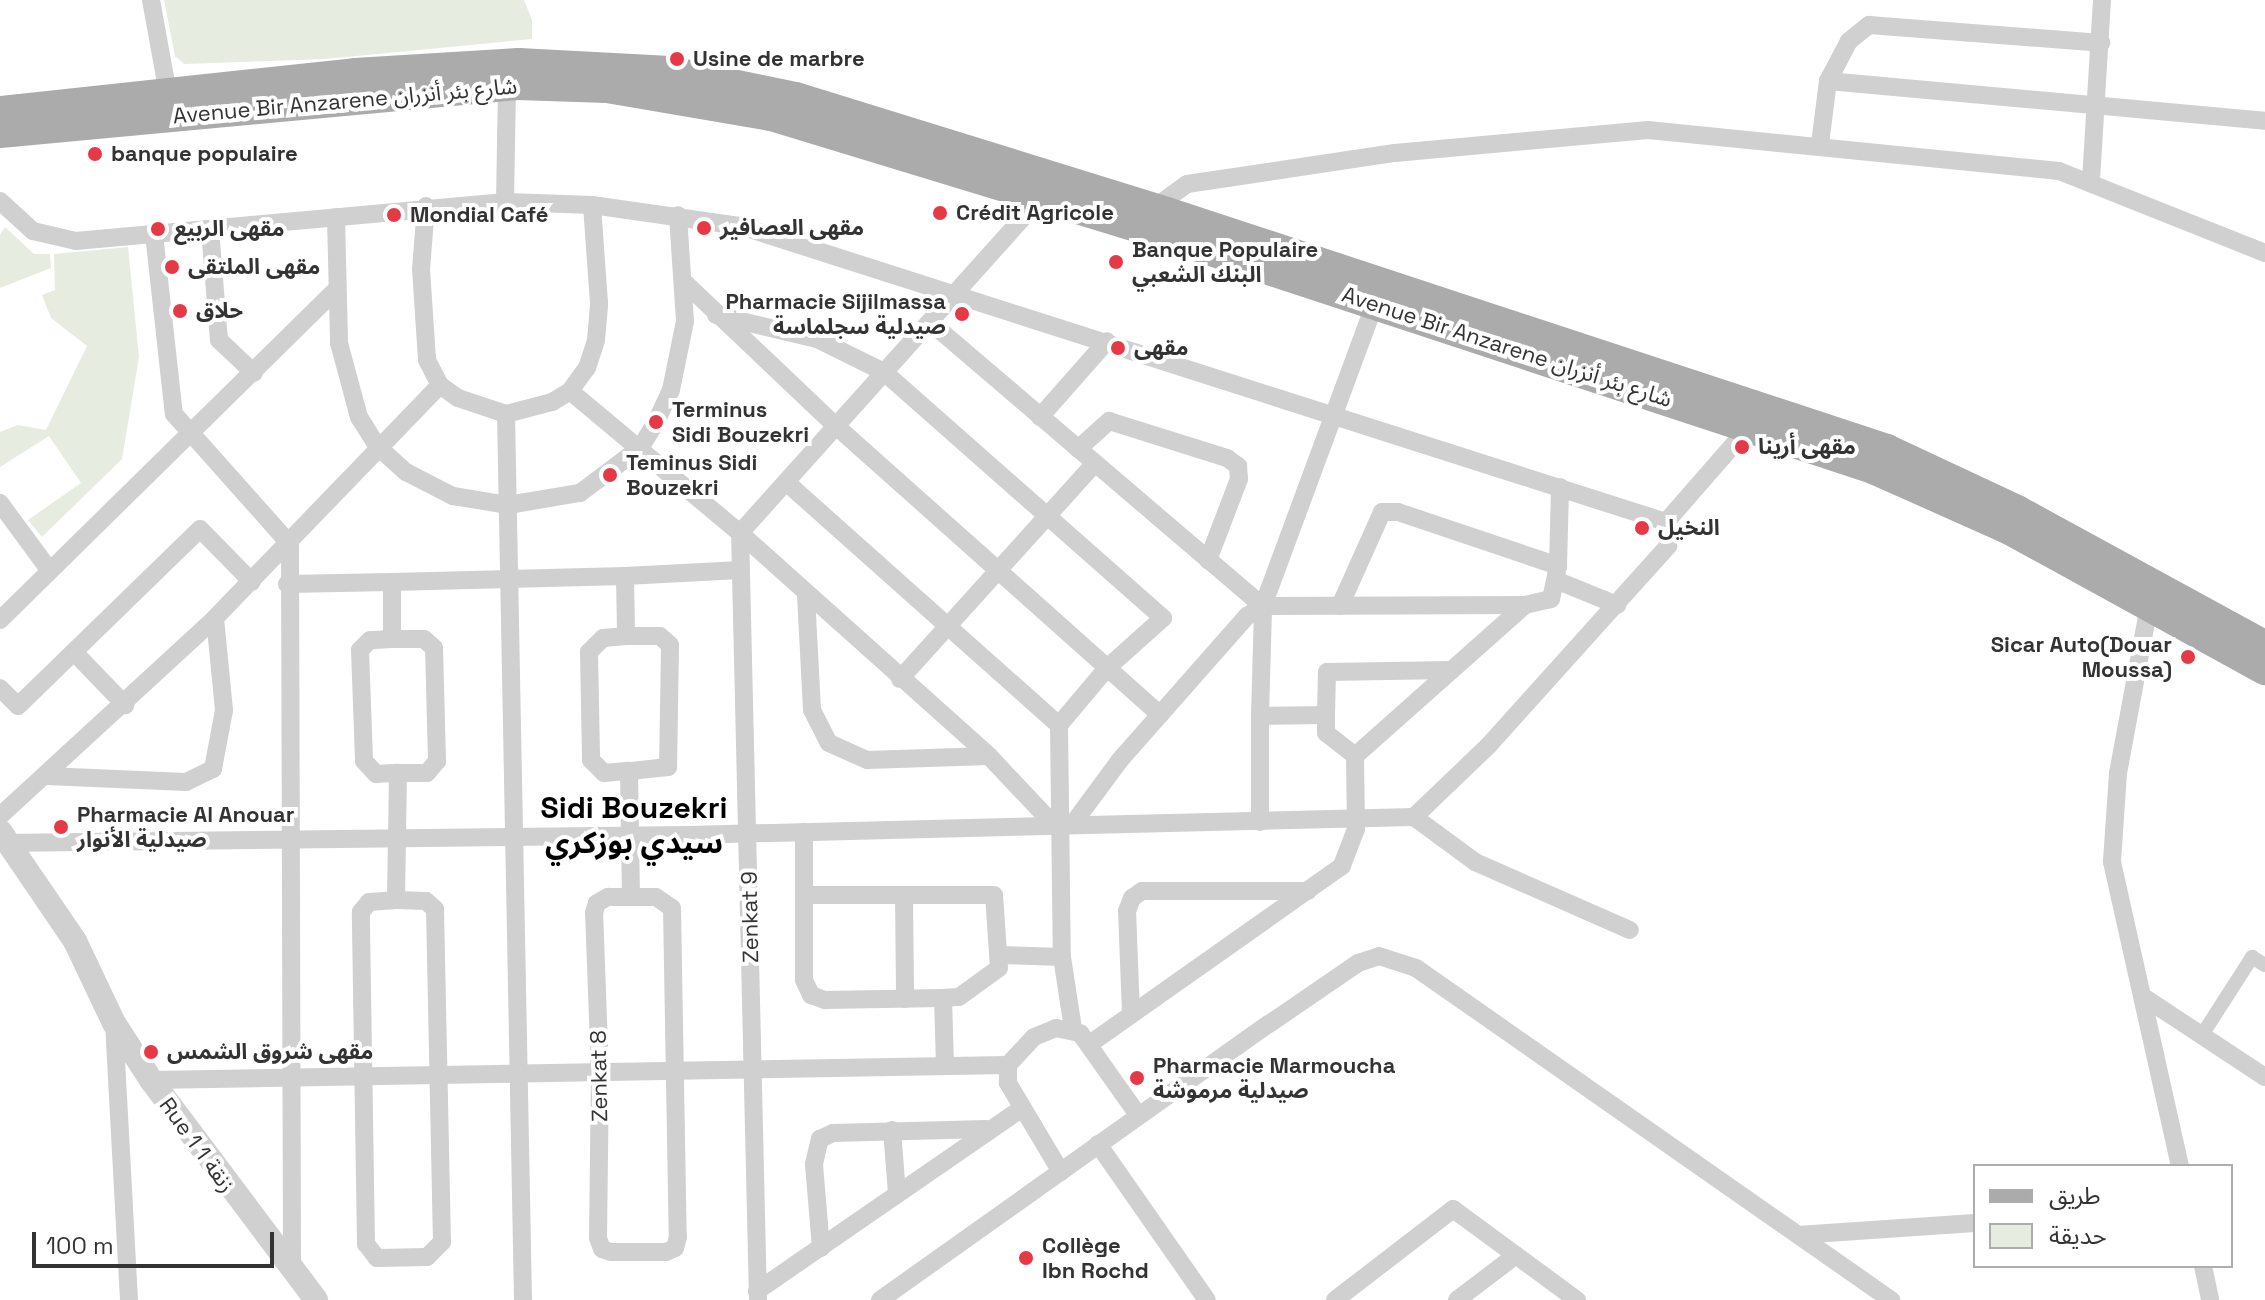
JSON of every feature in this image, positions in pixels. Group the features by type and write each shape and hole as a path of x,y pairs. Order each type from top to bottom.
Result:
{"main road":[{"name":"Avenue Bir Anzarene شارع بئر أنزران","path":"0,133 170,104 458,65 577,63 670,71 842,110 1154,208 1887,449 2017,510 2265,645"},
{"name":"Avenue Bir Anzarene شارع بئر أنزران","path":"0,111 507,86 607,88 771,116 1041,197 1749,427 1949,500 2265,670"}],"street":[{"path":"151,0 170,104"},
{"path":"2091,180 2102,0"},
{"path":"1820,144 1828,81 1849,41 1869,25 2101,43"},
{"path":"1828,81 2265,121"},
{"path":"505,202 507,86"},
{"path":"1154,208 1187,184 1589,131 1648,130 2016,165 2091,180 2265,253 2265,247"},
{"path":"740,533 1041,197"},
{"path":"0,201 33,231 52,238 154,234 426,206 505,202 592,205 740,226 1666,522"},
{"path":"426,206 422,333 427,360 440,385 480,408 506,414 570,391 587,368 596,340 599,303 592,205"},
{"path":"336,217 337,289 347,384 378,447 432,488 508,505 580,493 640,448 671,390 685,321 678,215"},
{"path":"210,229 219,340 254,373"},
{"path":"154,234 173,407 191,436 290,544 287,584 287,841 292,1271"},
{"path":"683,281 836,426 1160,715"},
{"path":"0,620 191,436 337,289"},
{"path":"1260,822 1263,606 1336,416 1374,306"},
{"path":"716,315 817,339 884,372 1163,618 1107,668 1059,725 1062,957 1073,1029"},
{"path":"930,322 1263,606"},
{"path":"1040,417 1107,341"},
{"path":"0,816 125,705 252,582 440,385"},
{"path":"570,391 740,533 1062,825"},
{"path":"506,414 523,1300"},
{"path":"1078,449 1109,421 1227,458 1238,466 1239,479 1208,560"},
{"path":"1414,817 1489,745 1668,546 1666,522 1749,427"},
{"path":"900,679 1094,464"},
{"path":"786,482 1059,725"},
{"path":"1062,825 1247,616 1263,606 1525,605 1551,599 1558,574 1560,487"},
{"path":"0,503 50,571"},
{"path":"1340,606 1382,512 1398,512 1558,574 1617,605"},
{"path":"0,688 18,706 200,529 252,582"},
{"name":"Zenkat 9","path":"740,533 757,1296"},
{"path":"287,584 625,576 741,570"},
{"path":"625,576 626,636"},
{"path":"392,582 392,639"},
{"path":"806,595 812,710 829,743 867,760 989,756"},
{"path":"1090,1044 1342,866 1353,849 1355,756 1525,605"},
{"path":"2149,606 2118,773 2112,862 2180,1164"},
{"path":"47,776 186,782 213,769 224,710 215,618"},
{"path":"626,636 660,636 670,645 668,767 629,771 595,768 589,652 593,642 626,636"},
{"path":"424,639 434,648 435,769 398,773 376,774 364,761 362,643 424,639"},
{"path":"74,652 125,705"},
{"path":"1355,756 1326,733 1327,672 1450,670"},
{"path":"1260,716 1326,715"},
{"path":"629,771 631,896 666,899 672,908 673,1074"},
{"path":"396,900 398,773"},
{"path":"3,839 398,841 1414,817 1475,862 1630,930"},
{"path":"804,832 804,980 811,995 948,1001 1005,959 1062,957"},
{"name":"Rue 1 زنقة 1","path":"3,839 75,941 114,1023 151,1080 316,1300"},
{"path":"1131,1014 1127,911 1132,898 1142,891 1308,891"},
{"path":"804,895 994,895 1005,959"},
{"path":"904,895 905,999"},
{"name":"Zenkat 8","path":"631,896 597,903 602,1249 666,1252 675,1248 673,1074"},
{"path":"396,900 426,901 435,909 436,1076 442,1242 427,1257 377,1258 366,1244 361,912 369,902 396,900"},
{"path":"880,1300 1138,1115 1358,963 1379,956 1416,968 1891,1300"},
{"path":"2202,1035 2252,957 2265,965"},
{"path":"2142,996 2265,1077"},
{"path":"945,1066 948,1001"},
{"path":"114,1023 129,1300"},
{"path":"1061,1172 1019,1110 1008,1083 1008,1065 1034,1037 1056,1028 1073,1029 1090,1044 1138,1115"},
{"path":"151,1080 673,1074 1008,1065"},
{"path":"757,1296 986,1129 1019,1110"},
{"path":"821,1248 816,1143 833,1133 986,1129"},
{"path":"892,1130 897,1194"},
{"path":"1098,1144 1207,1300"},
{"path":"1335,1300 1453,1209 1577,1300"},
{"path":"1798,1235 1973,1223"},
{"path":"1457,1300 1516,1255"},
{"path":"2203,1268 2210,1300"}],"green space":[{"path":"164,0 524,0 532,20 532,39 325,59 184,64 175,56"},
{"path":"5,227 34,254 50,254 51,268 0,288 0,235"},
{"path":"128,247 139,357 122,459 42,537 28,520 81,483 49,436 0,467 0,432 18,425 46,430 87,346 51,318 42,295 55,290 54,254"}],"place":[{"name":"Usine de marbre","path":"677,59"},
{"name":"banque populaire","path":"95,154"},
{"name":"Crédit Agricole","path":"940,213"},
{"name":"Mondial Café","path":"394,215"},
{"name":"مقهى العصافير","path":"704,228"},
{"name":"مقهى الربيع","path":"158,229"},
{"name":"Banque Populaire البنك الشعبي","path":"1116,262"},
{"name":"مقهى الملتقى","path":"172,267"},
{"name":"حلاق","path":"180,311"},
{"name":"Pharmacie Sijilmassa صيدلية سجلماسة","path":"962,314"},
{"name":"مقهى","path":"1118,348"},
{"name":"Terminus Sidi Bouzekri","path":"656,422"},
{"name":"مقهى أرينا","path":"1742,447"},
{"name":"Teminus Sidi Bouzekri","path":"610,475"},
{"name":"النخيل","path":"1642,528"},
{"name":"Sicar Auto(Douar Moussa)","path":"2188,657"},
{"name":"Pharmacie Al Anouar صيدلية الأنوار","path":"61,827"},
{"name":"مقهى شروق الشمس","path":"151,1052"},
{"name":"Pharmacie Marmoucha صيدلية مرموشة","path":"1137,1078"},
{"name":"Collège Ibn Rochd","path":"1026,1258"}],"district":[{"name":"Sidi Bouzekri سيدي بوزكري","path":"634,825"}]}
